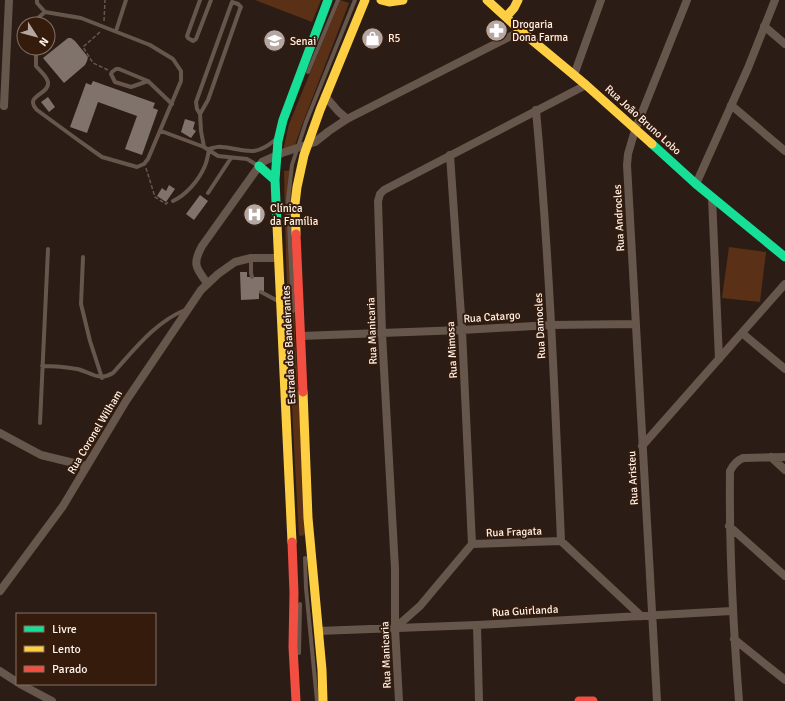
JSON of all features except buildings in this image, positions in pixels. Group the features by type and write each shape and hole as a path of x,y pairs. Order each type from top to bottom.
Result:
{"main road":[{"name":"Estrada dos Bandeirantes","path":"296,701 293,647 294,593 280,302 281,257 275,180 280,152 279,137 283,120 328,0"},
{"name":"Estrada dos Bandeirantes","path":"323,701 322,670 308,518 295,204 302,147 325,96 364,0"},
{"path":"381,0 397,2 403,0"},
{"name":"Rua João Bruno Lobo","path":"487,0 521,31 586,85 696,184 785,257"},
{"path":"506,17 514,8 518,0"},
{"path":"259,166 275,180"},
{"path":"579,701 593,701"}],"street":[{"path":"4,106 8,0"},
{"path":"574,75 601,0"},
{"name":"Rua Androcles","path":"642,446 627,165 628,154 635,130 687,0"},
{"path":"696,184 732,104 775,0"},
{"path":"764,26 785,44"},
{"path":"207,283 196,266 197,256 202,246 259,166 265,160 280,152 302,147 315,142 347,118 521,31"},
{"name":"Rua Manicaria","path":"399,701 395,628 395,569 382,333 378,201 380,194 384,190 450,155 586,85"},
{"path":"325,96 338,111 347,118"},
{"path":"732,104 785,151"},
{"name":"Rua Damocles","path":"536,110 541,163 551,325 561,541"},
{"name":"Rua Mimosa","path":"450,155 462,330 472,544"},
{"path":"712,197 719,358"},
{"name":"Rua Coronel Wilham","path":"0,591 63,506 126,401 187,309 207,283 235,262 251,258 281,257"},
{"name":"Rua Aristeu","path":"657,701 642,446 785,284"},
{"name":"Rua Catargo","path":"301,336 551,325 636,324"},
{"path":"742,333 785,369"},
{"path":"0,433 41,455 86,466"},
{"path":"771,457 785,470"},
{"path":"739,701 732,611 730,471 738,460 743,458 785,457"},
{"path":"730,526 785,576"},
{"path":"561,541 641,616"},
{"name":"Rua Fragata","path":"395,628 420,606 472,544 561,541"},
{"name":"Rua Guirlanda","path":"318,631 477,625 732,611"},
{"path":"477,625 479,701"},
{"path":"734,639 785,680"},
{"path":"0,671 16,681"},
{"path":"22,685 52,701"}],"lane":[{"path":"36,56 36,66 47,78 48,82 46,89 34,98 34,107 37,110 102,157 137,167 144,164 148,160 181,80 181,71 178,65 173,59 150,45 116,31 75,16 45,12 37,3 37,0"},
{"path":"116,31 126,0"},
{"path":"200,0 187,36 193,41 196,39 211,0"},
{"path":"306,75 338,0"},
{"path":"293,316 288,200 292,165 302,147 355,0"},
{"path":"200,114 197,109 196,102 230,1 240,6 240,9 208,100 200,114 200,131 204,147"},
{"path":"40,16 45,12"},
{"path":"148,81 131,87 115,82 111,74 116,69 119,69 148,81 172,104"},
{"path":"161,131 209,149 218,156 247,159 259,166"},
{"path":"209,149 220,146 252,152 266,146 279,137"},
{"path":"173,201 186,193 200,175 207,162 209,149"},
{"path":"280,152 282,228"},
{"path":"208,193 231,158"},
{"path":"40,423 48,250"},
{"path":"83,257 81,304 90,341 102,378"},
{"path":"281,257 285,284"},
{"path":"251,258 252,277"},
{"path":"261,292 280,302"},
{"path":"42,366 78,370 102,378 107,377 113,373 143,340 163,322 174,314 187,309"},
{"path":"291,419 296,526"},
{"path":"302,508 303,523"},
{"path":"305,552 306,588 317,701"},
{"path":"300,602 300,661"}],"path":[{"path":"105,0 103,26 101,30 83,47 93,63 112,72"},
{"path":"144,164 156,198 166,204 169,200 173,201"}],"shaded area":[{"path":"255,0 321,0 312,22"},
{"path":"340,0 349,3 294,148 283,151 289,124"},
{"path":"291,170 295,335 306,535 299,536 285,217 284,171"},
{"path":"729,247 766,252 760,302 722,298"}],"traffic: fast":[{"path":"277,225 275,180 278,141 283,120 328,0"},
{"path":"652,144 696,184 785,257"},
{"path":"259,166 275,180"}],"traffic: slow":[{"path":"296,234 295,204 304,155 320,110 365,0"},
{"path":"381,0 389,2 403,0"},
{"path":"487,0 652,144"},
{"path":"506,17 514,8 518,0"},
{"path":"277,225 292,542"},
{"path":"303,392 308,518 322,670 323,701"}],"traffic: jam":[{"path":"296,234 303,392"},
{"path":"292,542 294,593 293,647 296,701"},
{"path":"579,701 593,701"}],"place":[{"name":"Drogaria Dona Farma","path":"497,30"},
{"name":"R5","path":"373,38"},
{"name":"Senai","path":"275,41"},
{"name":"Clínica da Família","path":"255,214"}]}
